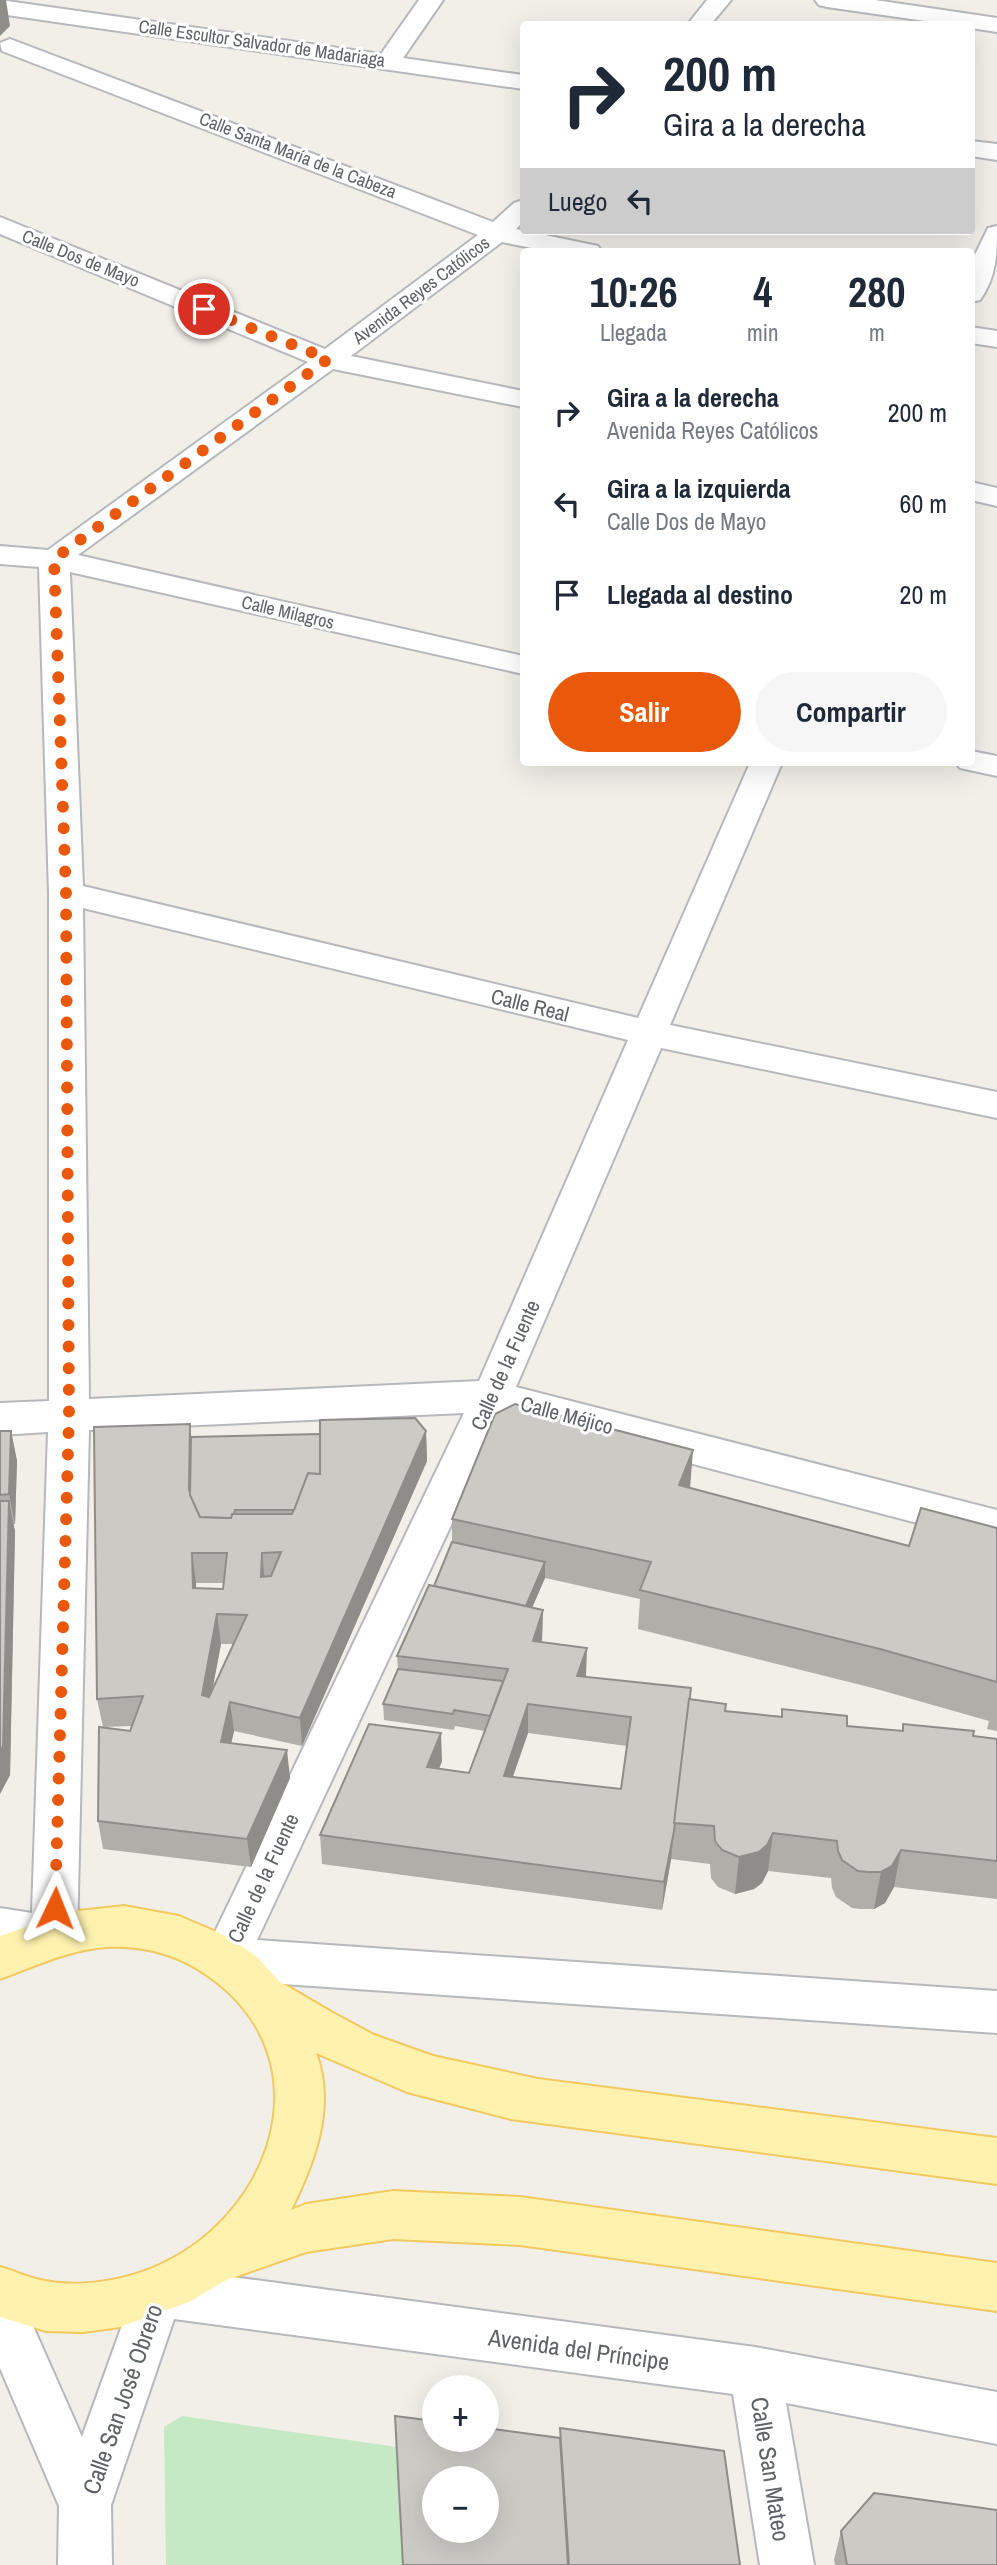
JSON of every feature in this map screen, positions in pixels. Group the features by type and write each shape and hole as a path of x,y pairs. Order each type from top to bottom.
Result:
{"main road":[{"path":"0,1958 54,1936 99,1927 144,1928 186,1939 225,1959 266,1997 334,2039 409,2072 471,2090 997,2161"},
{"path":"210,2264 251,2228 280,2182 297,2133 300,2084 289,2037 266,1997"},
{"path":"0,2292 44,2306 101,2306 158,2292 210,2264 306,2228 393,2215 520,2221 997,2287"}],"street":[{"path":"388,62 430,0"},
{"path":"702,21 719,0"},
{"path":"827,0 970,21"},
{"name":"Calle Escultor Salvador de Madariaga","path":"0,6 48,6 520,82"},
{"path":"5,51 48,6"},
{"path":"975,22 997,25"},
{"name":"Calle Santa María de la Cabeza","path":"5,51 497,233 570,248"},
{"path":"975,149 997,152"},
{"name":"Avenida Reyes Católicos","path":"54,559 497,233 520,211"},
{"name":"Calle Dos de Mayo","path":"0,225 328,359 520,398"},
{"path":"975,285 997,234"},
{"path":"975,336 997,339"},
{"path":"975,492 997,497"},
{"path":"0,555 54,559 66,893 69,1417 54,1936 0,1929"},
{"name":"Calle Milagros","path":"54,559 520,664"},
{"path":"975,762 997,766"},
{"name":"Calle de la Fuente","path":"225,1959 492,1396 765,766"},
{"name":"Calle Real","path":"66,893 649,1033 997,1105"},
{"name":"Calle Méjico","path":"0,1419 492,1396 997,1527"},
{"path":"225,1959 997,2012"},
{"name":"Avenida del Príncipe","path":"158,2292 755,2372 997,2418"},
{"name":"Calle San José Obrero","path":"85,2565 85,2505 158,2292"},
{"name":"Calle San José Obrero","path":"0,2309 85,2505"},
{"name":"Calle San Mateo","path":"755,2372 787,2565"}],"green space":[{"path":"182,2416 397,2447 403,2565 166,2565 164,2427"}],"building":[{"path":"515,1404 693,1450 679,1485 909,1546 921,1508 997,1528 997,1682 880,1649 640,1590 651,1562 452,1519 495,1414"},
{"path":"415,1418 426,1431 300,1718 230,1702 221,1742 287,1750 247,1839 98,1821 99,1727 130,1731 143,1696 97,1699 94,1427 190,1424 189,1490 200,1517 231,1518 232,1514 292,1514 308,1473 320,1474 320,1420","holes":["281,1552 271,1576 261,1577 262,1553","192,1553 227,1553 223,1589 193,1588","217,1614 247,1615 209,1697 202,1695"]},
{"path":"0,1431 11,1431 9,1494 0,1495"},
{"path":"320,1434 320,1474 308,1473 294,1510 235,1510 231,1518 200,1517 190,1495 191,1437"},
{"path":"0,1501 9,1501 3,1746 0,1752"},
{"path":"452,1542 545,1562 526,1606 434,1586"},
{"path":"429,1585 543,1610 533,1641 587,1648 577,1676 691,1688 674,1831 664,1882 320,1835 369,1724 441,1733 427,1767 469,1773 508,1669 397,1656","holes":["528,1704 631,1717 621,1789 504,1776"]},
{"path":"398,1669 503,1681 490,1716 454,1710 453,1714 383,1704"},
{"path":"689,1699 726,1704 725,1711 782,1717 782,1709 847,1716 847,1726 903,1731 903,1724 974,1731 973,1736 997,1739 997,1861 901,1850 892,1866 881,1872 858,1871 842,1860 837,1841 773,1833 767,1845 759,1852 739,1857 722,1850 715,1841 714,1826 674,1823"},
{"path":"395,2416 422,2419 422,2452 499,2452 499,2430 560,2438 568,2565 403,2565"},
{"path":"560,2428 724,2451 740,2565 569,2565"},
{"path":"874,2493 997,2510 997,2565 847,2565 841,2531"}],"route":[{"path":"55,1908 69,1417 66,893 54,559 328,359 204,309"}]}
